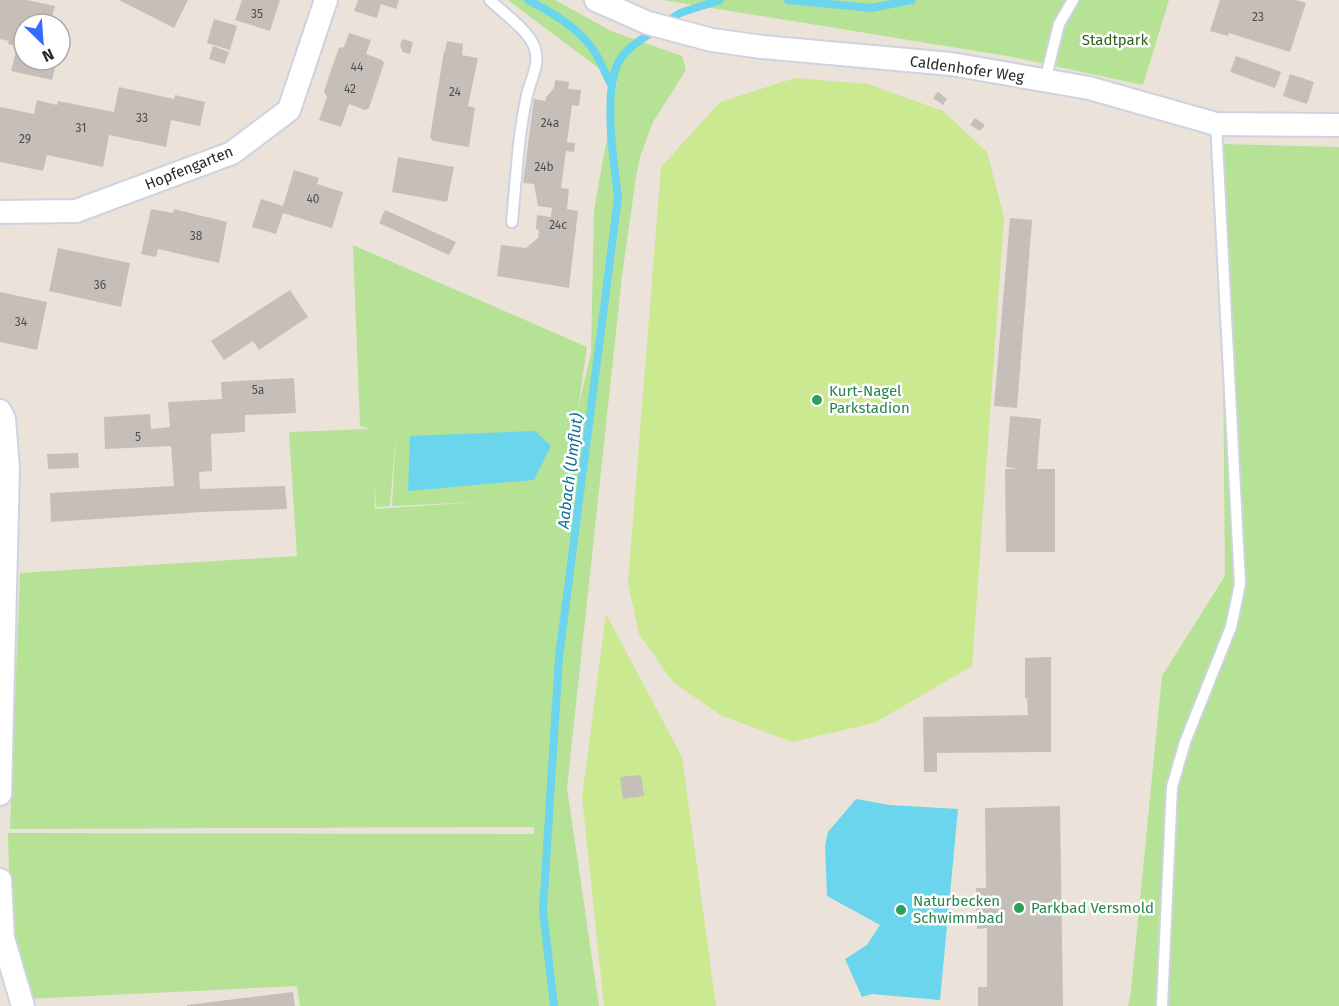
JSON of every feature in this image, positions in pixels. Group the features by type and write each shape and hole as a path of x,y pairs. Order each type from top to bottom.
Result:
{"street":[{"name":"Hopfengarten","path":"0,212 76,211 232,153 289,110 326,0"},
{"name":"Caldenhofer Weg","path":"596,0 648,23 712,40 762,47 951,64 1116,94 1216,124 1339,125"},
{"path":"0,411 4,419 8,469 0,794"},
{"path":"0,880 3,938 23,1006"}],"lane":[{"path":"490,0 528,36 537,56 537,64 527,95 519,147 512,222"},
{"path":"1045,81 1059,24 1072,0"},
{"path":"1162,1006 1172,787 1185,742 1231,627 1240,584 1216,124"}],"green space":[{"path":"508,0 555,0 611,31 682,56 686,70 653,122 640,157 636,177 622,276 567,788 599,1006 300,1006 297,986 28,999 10,914 8,833 534,834 534,827 10,829 20,573 297,556 289,432 370,429 360,426 353,245 587,347 578,409 591,353 594,210 617,82","holes":["396,433 392,506 478,502 375,509 374,479 376,507 390,506"]},
{"name":"Stadtpark","path":"663,0 1169,0 1143,85 1013,57"},
{"name":"Kurt-Nagel Parkstadion","path":"795,78 868,84 943,111 987,152 1004,217 972,666 874,723 792,742 722,716 673,682 639,634 628,583 661,167 720,102"},
{"path":"1221,144 1339,147 1339,1006 1128,1006 1162,676 1225,576"},
{"path":"606,614 682,757 716,1006 604,1006 582,797"}],"water":[{"path":"535,431 551,446 534,480 408,491 410,436"},
{"name":"Naturbecken Schwimmbad","path":"856,799 890,805 958,809 940,1000 872,994 862,997 845,959 867,945 880,925 827,896 825,846 828,832"}],"building":[{"path":"0,0 27,0 55,6 53,12 12,12 12,45 8,44 9,41 0,39"},
{"path":"119,0 188,0 174,28"},
{"path":"242,0 280,0 270,31 235,20"},
{"path":"358,0 399,0 396,9 381,4 377,18 354,11"},
{"path":"1220,0 1296,0 1306,3 1290,52 1229,33 1228,36 1210,31"},
{"path":"214,19 237,26 230,50 207,43"},
{"path":"349,33 371,40 366,54 384,63 369,108 365,110 349,104 341,127 319,120 327,97 324,92 331,70 339,48 344,47"},
{"path":"402,39 413,42 410,54 403,52 400,46"},
{"path":"447,41 463,44 462,55 478,58 468,106 475,108 469,147 433,141 430,137"},
{"path":"213,46 229,52 225,64 209,59"},
{"path":"1236,56 1281,72 1275,88 1230,72"},
{"path":"16,72 54,72 52,80"},
{"path":"1290,74 1314,82 1307,104 1283,96"},
{"path":"555,80 569,82 568,89 581,90 579,106 572,105 567,142 575,143 574,152 566,151 561,188 569,189 567,209 578,211 569,288 497,276 501,245 526,248 538,238 537,215 551,217 552,208 538,206 534,184 523,183 534,99 546,101 546,97 554,88"},
{"path":"119,87 174,99 175,95 205,102 200,126 171,120 166,147 109,135 103,167 47,155 43,171 0,162 0,107 34,114 37,100 57,105 58,101 114,112"},
{"path":"938,92 947,99 943,105 933,98"},
{"path":"975,118 985,125 980,131 970,125"},
{"path":"398,157 454,167 447,202 392,192"},
{"path":"294,170 319,178 317,184 343,192 332,228 283,213 276,234 252,227 261,199 283,206"},
{"path":"151,209 173,213 174,209 227,222 219,263 158,249 156,257 141,254"},
{"path":"385,210 456,242 449,255 379,223"},
{"path":"1010,218 1032,220 1017,408 994,406"},
{"path":"58,248 130,263 121,307 49,291"},
{"path":"290,290 308,317 259,350 253,341 224,360 211,341"},
{"path":"0,292 47,302 37,350 0,342"},
{"path":"294,378 296,413 245,415 245,432 211,434 212,471 199,472 200,489 285,486 287,509 51,522 50,493 174,486 171,446 105,449 104,417 150,414 151,429 170,427 168,402 222,399 221,382"},
{"path":"1010,416 1041,419 1037,469 1055,469 1055,552 1006,552 1005,469 1017,469 1006,467"},
{"path":"78,453 79,468 48,469 47,454"},
{"path":"1051,657 1051,752 937,753 937,772 924,772 923,717 1028,715 1027,698 1025,698 1025,658"},
{"path":"641,775 644,796 623,799 620,777"},
{"name":"Parkbad Versmold","path":"1060,806 1063,1006 978,1006 978,987 987,987 987,928 977,929 976,888 986,888 985,808"},
{"path":"293,992 295,1006 187,1006 187,1005"}],"waterway":[{"path":"528,0 563,21 586,40 598,57 612,86"},
{"name":"Aabach (Umflut)","path":"667,22 680,13 720,0"},
{"name":"Aabach (Umflut)","path":"788,0 871,8 912,0"},
{"name":"Aabach (Umflut)","path":"554,1006 543,911 559,657 618,198 612,148 611,93 621,58 635,44 657,29"}],"place":[{"name":"Kurt-Nagel Parkstadion","path":"817,400"},
{"name":"Parkbad Versmold","path":"1019,908"},
{"name":"Naturbecken Schwimmbad","path":"901,910"}]}
